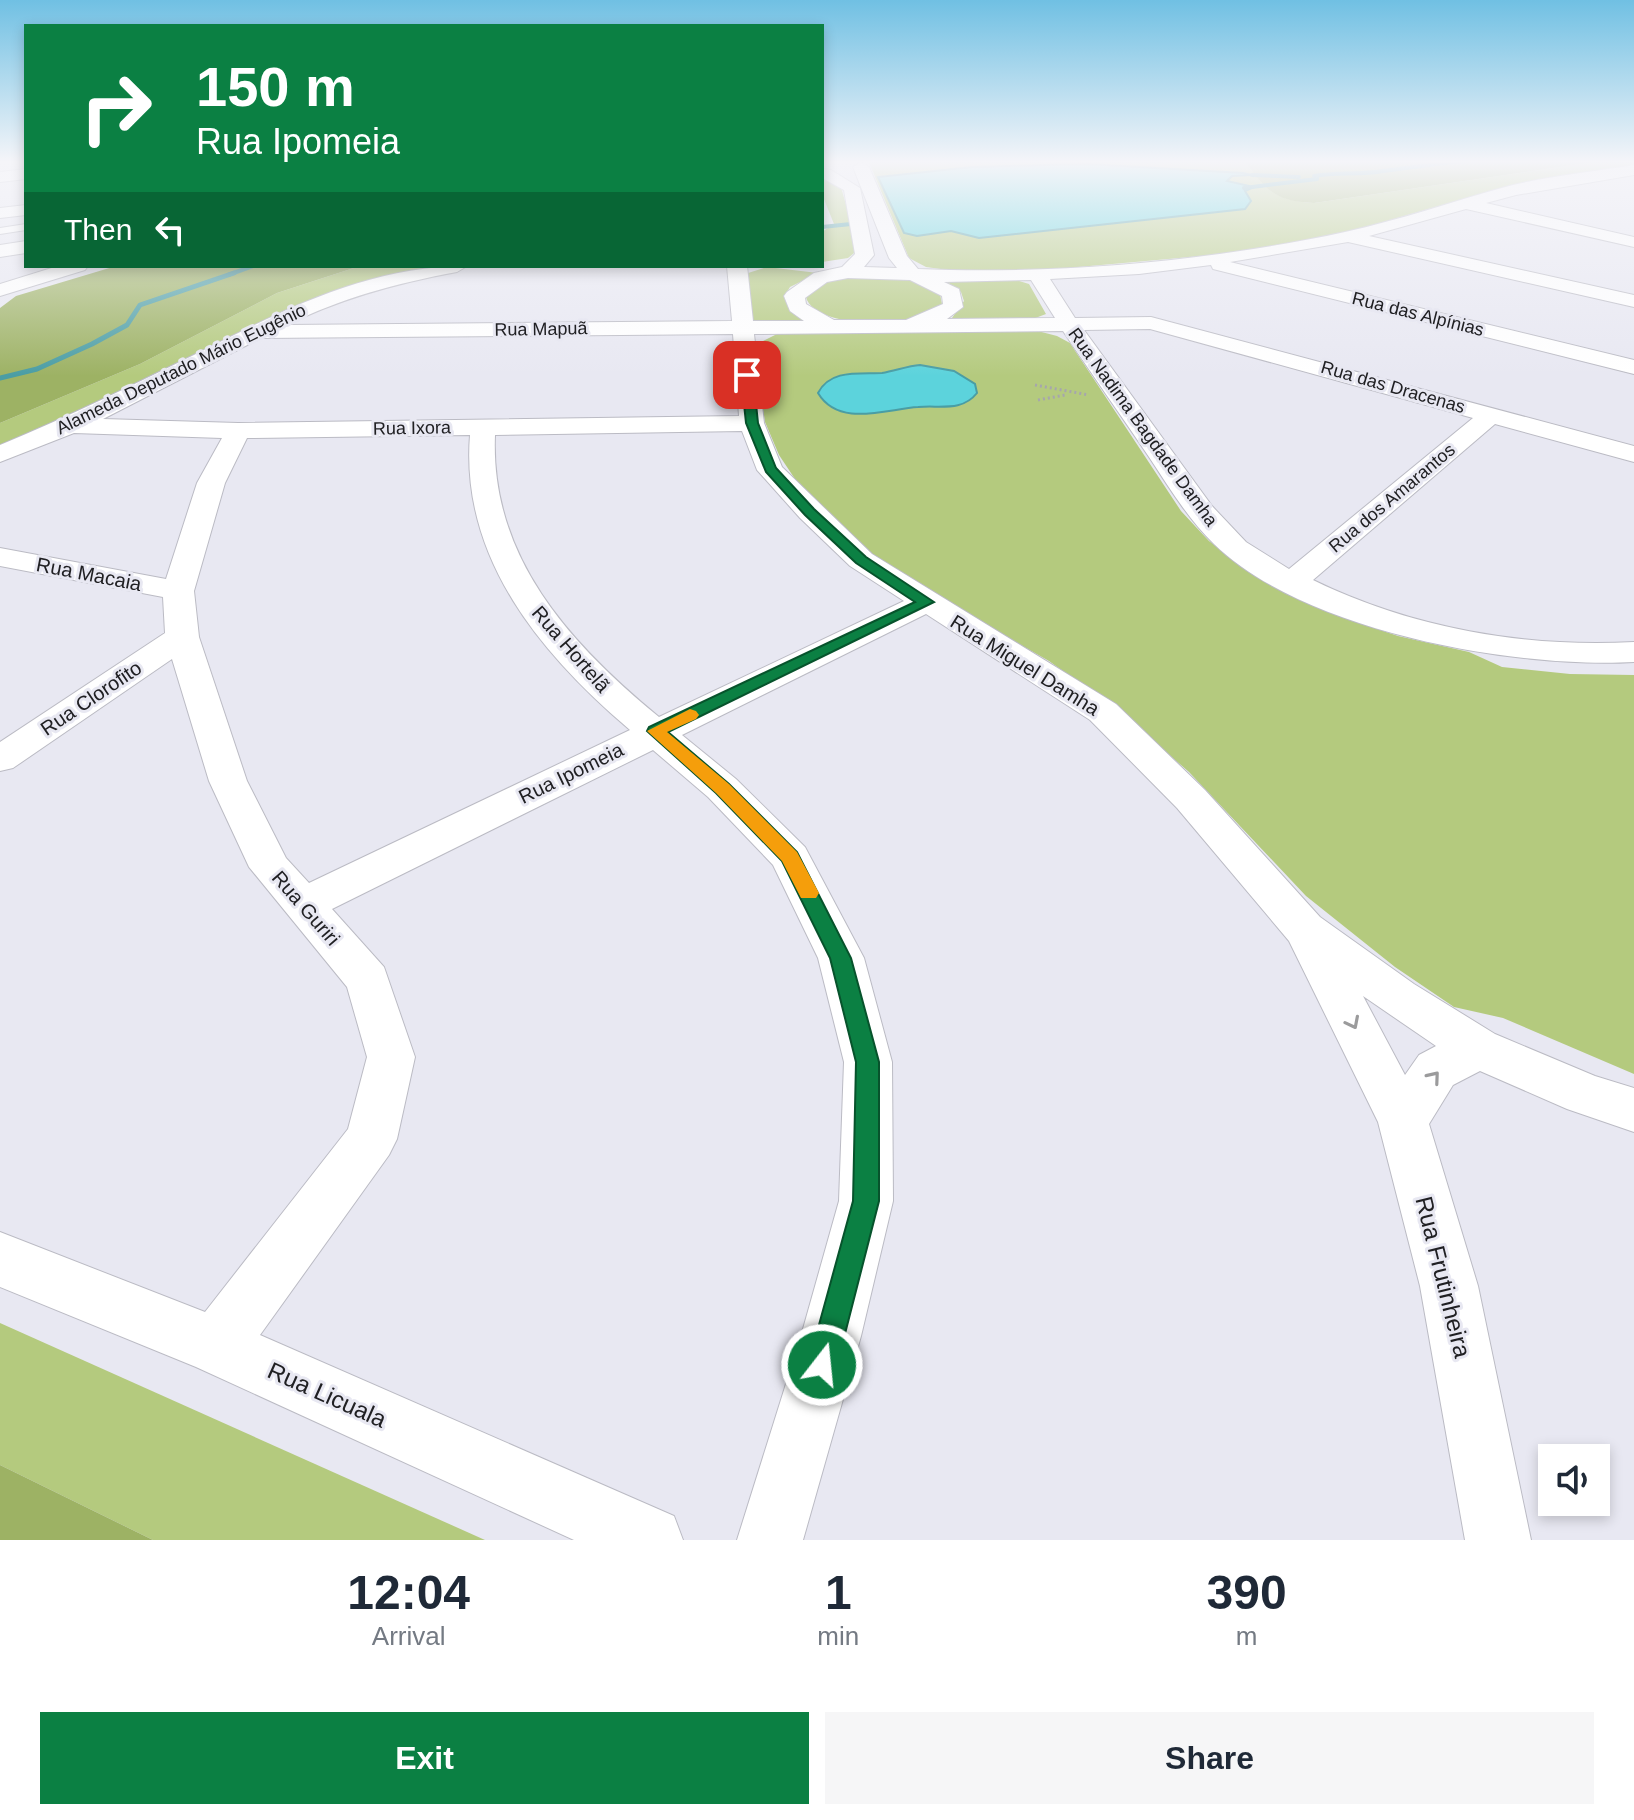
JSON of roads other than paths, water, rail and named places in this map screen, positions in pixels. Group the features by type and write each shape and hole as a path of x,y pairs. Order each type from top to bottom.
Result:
{"street":[{"path":"828,326 797,307 794,296 821,277 848,272 865,255 861,232"},
{"path":"888,232 898,258 919,275 952,293 953,307 938,316 908,326"},
{"path":"812,268 919,275 1037,274 1139,268 1201,261 1365,232"},
{"path":"1589,232 1634,242"},
{"path":"1347,237 1634,301"},
{"path":"0,251 24,247"},
{"path":"0,263 24,259"},
{"name":"Rua das Alpínias","path":"1201,261 1634,367"},
{"path":"0,278 32,268"},
{"path":"0,290 72,268"},
{"name":"Alameda Deputado Mário Eugênio","path":"0,454 71,425 282,317 347,291 448,268"},
{"name":"Rua Miguel Damha","path":"737,268 752,423 770,470 861,560 1103,712 1191,799 1304,929 1398,997 1478,1048 1585,1094 1634,1110"},
{"name":"Rua Nadima Bagdade Damha","path":"1037,274 1068,325 1207,519 1237,549 1292,582 1384,620 1485,645 1602,656 1634,652"},
{"name":"Rua das Dracenas","path":"1068,325 1151,323 1634,454"},
{"path":"908,326 1068,325"},
{"name":"Rua Mapuã","path":"254,332 908,326"},
{"name":"Rua dos Amarantos","path":"1292,582 1491,415"},
{"name":"Rua Ixora","path":"71,425 238,431 752,423"},
{"name":"Rua Hortelã","path":"483,428 481,461 485,502 506,558 538,616 595,682 722,788 790,857 841,958 868,1062 866,1201 831,1336 770,1540"},
{"name":"Rua Guriri","path":"216,1346 371,1139 391,1057 368,980 270,867 228,781 182,637 178,591 211,483 238,431"},
{"name":"Rua Macaia","path":"0,557 178,591"},
{"name":"Rua Ipomeia","path":"304,904 926,602"},
{"name":"Rua Clorofito","path":"0,759 182,637"},
{"name":"Rua Miguel Damha","path":"1304,929 1403,1121"},
{"path":"1403,1121 1436,1070 1478,1048"},
{"name":"Rua Frutinheira","path":"1403,1121 1449,1286 1498,1540"},
{"name":"Rua Licuala","path":"0,1259 216,1346 650,1540"}],"lane":[{"path":"0,238 24,238"}],"water":[{"path":"903,232 945,232 917,236"},
{"path":"954,232 1035,232 979,238"},
{"path":"920,365 954,371 975,384 977,393 958,405 864,414 838,410 827,404 818,393 823,385 837,376 882,373"}],"waterway":[{"path":"228,275 247,268"},
{"path":"0,378 37,369 92,344 127,325 140,305 234,273"}]}
